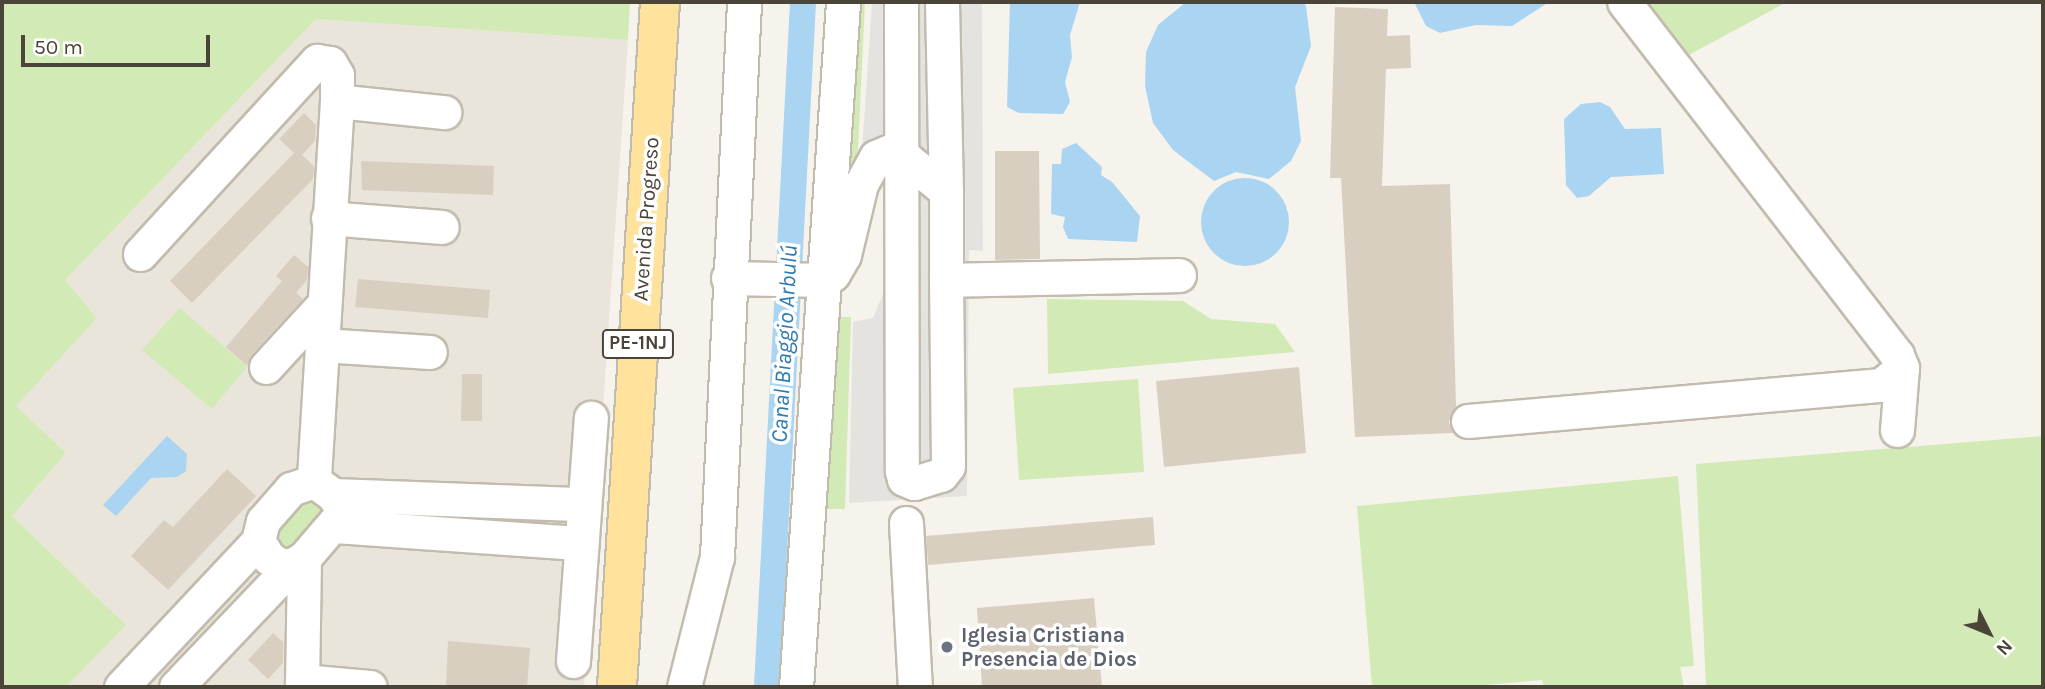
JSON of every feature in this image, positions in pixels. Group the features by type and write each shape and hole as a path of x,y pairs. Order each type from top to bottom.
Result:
{"main road":[{"name":"Avenida Progreso","path":"617,687 660,2"}],"street":[{"path":"684,687 718,557 728,278 744,2"},
{"path":"796,687 843,2"},
{"path":"901,2 902,471 904,479 914,483 941,475 948,466 942,2"},
{"path":"1624,2 1897,355 1894,383 1897,430"},
{"path":"140,254 317,61 330,63 337,75 337,100 321,345 327,501 298,561 176,687"},
{"path":"337,100 444,112"},
{"path":"728,278 825,280 840,266 861,184 876,157 888,152 900,156 946,191"},
{"path":"328,218 442,227"},
{"path":"946,280 1179,275"},
{"path":"266,367 323,305"},
{"path":"321,345 430,352"},
{"path":"1468,421 1894,383"},
{"path":"573,661 590,433 631,450"},
{"path":"121,687 258,541 263,521 291,489 327,501 581,543"},
{"path":"327,501 583,504"},
{"path":"906,523 913,685"},
{"path":"258,541 269,558 298,561"},
{"path":"298,561 302,684 370,687"},
{"path":"577,599 622,602"}],"shaded area":[{"path":"872,2 982,2 983,251 969,250 967,496 849,503 853,322 873,318 887,284 893,146 862,150"},
{"path":"316,19 628,40 584,687 66,687 126,625 12,516 66,453 15,406 97,318 65,280"}],"green space":[{"path":"2,2 630,2 628,40 316,19 65,280 97,318 16,406 66,453 12,516 126,625 66,687 2,687"},
{"path":"850,2 865,2 857,169 839,171"},
{"path":"1646,2 1787,2 1687,56"},
{"path":"1047,299 1183,301 1211,319 1275,324 1295,352 1048,374"},
{"path":"180,308 247,367 212,409 142,350"},
{"path":"831,317 851,317 845,509 820,509"},
{"path":"1138,379 1144,472 1019,480 1013,388"},
{"path":"2043,436 2043,687 1706,687 1696,464"},
{"path":"1678,476 1694,666 1680,667 1684,687 1544,687 1542,680 1462,687 1372,687 1357,506"},
{"path":"303,496 330,504 290,552 276,545 274,528"}],"water":[{"path":"1010,2 1080,2 1070,35 1072,57 1065,82 1070,102 1063,114 1019,113 1007,107"},
{"path":"1186,2 1303,2 1306,6 1311,46 1295,87 1301,141 1291,161 1269,179 1236,172 1214,181 1173,150 1153,123 1145,86 1146,52 1158,25"},
{"path":"1414,2 1549,2 1512,26 1476,25 1440,33 1426,26"},
{"path":"1600,102 1610,107 1625,129 1661,128 1664,174 1611,177 1589,196 1577,198 1566,185 1564,119 1581,104"},
{"path":"1076,143 1102,167 1101,175 1112,182 1140,216 1137,242 1068,239 1063,227 1065,217 1051,214 1052,164 1061,164 1062,149"},
{"path":"1236,178 1254,178 1270,185 1282,197 1289,213 1289,231 1282,247 1270,259 1254,266 1236,266 1220,259 1208,247 1201,231 1201,213 1208,197 1220,185"},
{"path":"167,436 187,454 186,471 177,477 151,478 116,516 103,505"}],"building":[{"path":"1335,7 1388,9 1387,36 1410,35 1411,68 1386,69 1382,186 1450,184 1456,406 1449,422 1453,433 1355,437 1341,178 1330,178"},
{"path":"304,113 316,125 315,141 302,155 314,166 313,179 192,303 170,281 294,153 279,139"},
{"path":"995,151 1039,151 1040,259 995,260"},
{"path":"361,161 494,166 493,195 362,190"},
{"path":"294,255 308,267 307,280 296,293 303,299 252,354 247,366 226,347 282,281 276,276"},
{"path":"358,279 490,290 488,318 355,307"},
{"path":"1299,367 1306,453 1164,467 1156,381"},
{"path":"462,374 482,374 482,421 461,421"},
{"path":"227,469 256,496 168,590 131,556 164,520 173,527"},
{"path":"1153,517 1155,545 928,565 926,536"},
{"path":"1094,598 1102,687 982,687 977,608"},
{"path":"273,633 283,642 283,663 268,679 248,660"},
{"path":"448,641 530,648 527,687 446,687"}],"waterway":[{"name":"Canal Biaggio Arbulú","path":"767,687 803,2"}],"place":[{"name":"Iglesia Cristiana Presencia de Dios","path":"947,647"}]}
